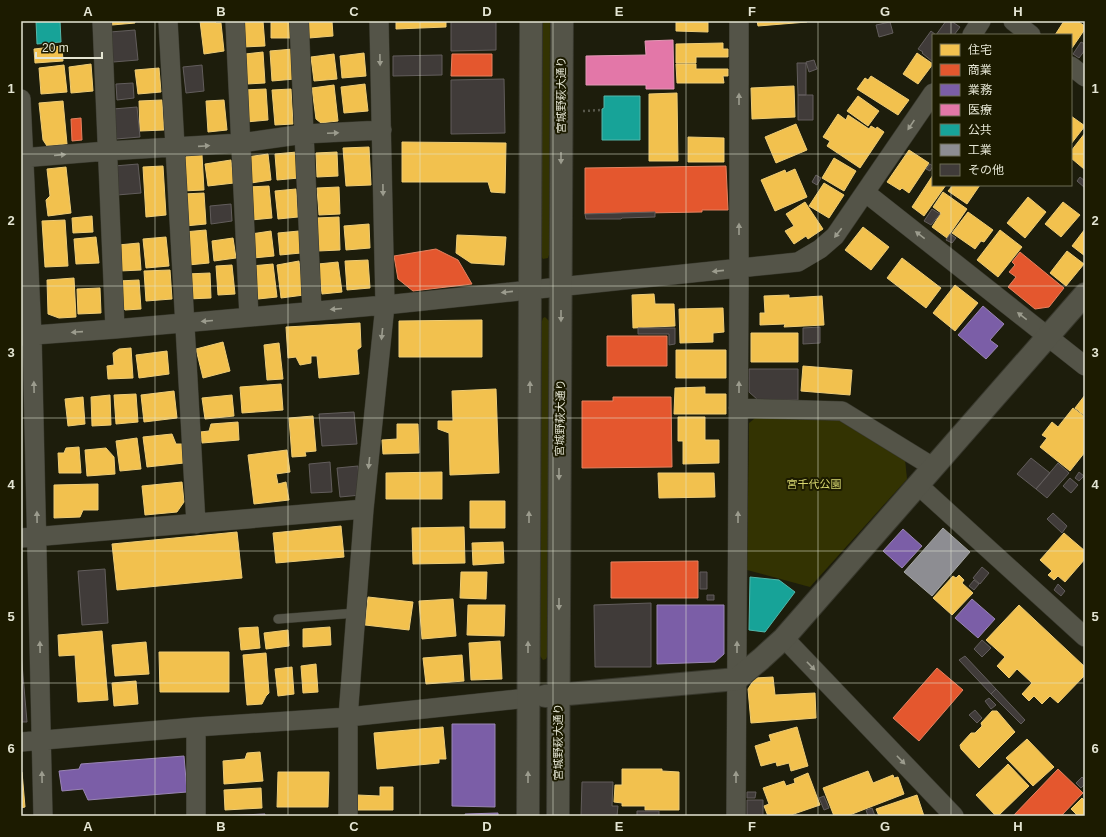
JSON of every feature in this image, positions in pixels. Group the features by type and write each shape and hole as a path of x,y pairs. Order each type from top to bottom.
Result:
{"street":[{"path":"102,21 114,329"},
{"path":"168,21 196,524"},
{"path":"235,21 249,317"},
{"path":"298,21 312,311"},
{"path":"348,816 348,717 364,509 385,305 379,21"},
{"path":"528,816 531,21"},
{"name":"宮城野萩大通り","path":"558,816 562,21"},
{"path":"736,816 739,21"},
{"path":"973,34 981,21"},
{"path":"1013,21 1030,34"},
{"path":"1072,67 1085,77"},
{"path":"27,336 385,305 798,262 820,250 835,236 866,193 932,94"},
{"path":"21,100 27,336 29,538 42,740 43,816"},
{"path":"22,158 241,143 304,134 382,130"},
{"path":"866,193 1085,366"},
{"path":"21,742 196,727 348,717 558,695 737,679 784,638 1085,294"},
{"path":"738,408 842,411 933,467"},
{"path":"918,485 1085,637"},
{"path":"29,538 364,509"},
{"path":"784,638 954,816"},
{"path":"196,727 196,816"}],"lane":[{"path":"278,619 356,613"}],"path":[{"path":"578,111 602,110"}],"green space":[{"path":"543,21 550,21 549,255 548,258 543,259 541,256"},
{"path":"545,317 549,321 547,657 543,660 540,656 542,321"},
{"name":"宮千代公園","path":"759,415 844,419 905,459 907,479 810,587 747,570 749,423"}],"building: 住宅":[{"path":"112,21 135,21 135,23 112,25"},
{"path":"200,21 214,21 216,23 221,23 224,51 204,54"},
{"path":"263,21 265,46 243,47 241,22"},
{"path":"271,21 293,21 294,38 271,38"},
{"path":"308,21 332,21 333,36 309,38"},
{"path":"396,21 446,21 446,27 396,29"},
{"path":"676,21 708,21 708,32 676,31"},
{"path":"757,21 807,21 807,22 758,26"},
{"path":"1064,21 1077,21 1085,26 1085,29 1072,48 1072,34 1056,34"},
{"path":"723,43 723,49 728,49 728,57 696,57 696,63 676,63 676,44"},
{"path":"62,46 63,61 35,63 34,49"},
{"path":"293,49 295,79 272,81 270,51"},
{"path":"263,52 265,83 247,84 245,54"},
{"path":"364,53 366,76 342,78 340,56"},
{"path":"917,53 932,63 918,84 903,74"},
{"path":"334,54 337,79 314,81 311,57"},
{"path":"91,64 93,91 71,93 69,67"},
{"path":"676,64 696,64 696,69 728,69 728,76 723,76 724,83 677,83"},
{"path":"64,65 67,92 41,94 39,68"},
{"path":"159,68 161,92 138,94 135,70"},
{"path":"871,76 909,100 898,115 857,89 865,78 868,80"},
{"path":"365,84 368,111 344,113 341,87"},
{"path":"334,85 338,121 321,123 316,119 312,88"},
{"path":"794,86 795,117 752,119 751,88"},
{"path":"266,89 268,120 246,122 243,90"},
{"path":"291,89 293,124 275,125 272,90"},
{"path":"677,93 678,161 649,161 649,94"},
{"path":"858,96 879,111 868,126 847,111"},
{"path":"162,100 164,130 140,131 139,101"},
{"path":"224,100 227,130 208,132 206,101"},
{"path":"63,101 67,144 47,146 43,140 39,103"},
{"path":"838,114 846,120 848,115 869,129 871,126 876,129 877,127 884,132 860,168 827,146 830,141 823,137"},
{"path":"1072,117 1085,126 1072,143"},
{"path":"796,124 807,150 776,163 765,137"},
{"path":"1085,133 1084,169 1072,159 1072,150"},
{"path":"688,137 724,138 724,162 688,162"},
{"path":"402,142 506,143 505,193 491,192 488,182 402,182"},
{"path":"369,147 371,185 346,186 343,148"},
{"path":"909,150 929,163 909,193 902,188 900,190 887,182"},
{"path":"297,152 299,178 277,180 275,154"},
{"path":"337,152 338,176 317,177 316,153"},
{"path":"268,154 271,180 251,183 247,157"},
{"path":"202,155 204,190 182,191 180,161 187,156"},
{"path":"834,158 856,171 844,191 822,178"},
{"path":"231,160 234,183 208,186 205,164"},
{"path":"163,166 166,215 146,217 143,167"},
{"path":"66,167 71,213 48,216 46,200 50,196 47,169"},
{"path":"795,169 807,197 775,211 761,180 785,170 786,173"},
{"path":"932,177 932,186 945,186 924,216 912,207"},
{"path":"824,183 844,195 829,218 809,206"},
{"path":"269,186 272,218 251,220 248,187"},
{"path":"952,186 979,186 967,204 948,191"},
{"path":"339,187 340,214 319,215 317,188"},
{"path":"296,189 298,217 278,219 275,191"},
{"path":"943,192 967,209 947,238 932,227 941,213 933,207"},
{"path":"204,193 206,224 185,226 183,194"},
{"path":"1028,197 1046,212 1025,238 1007,223"},
{"path":"805,202 823,229 808,239 806,236 794,244 785,231 794,226 786,214"},
{"path":"1063,202 1080,215 1061,237 1045,224"},
{"path":"968,212 993,230 984,242 981,241 975,249 952,233"},
{"path":"92,216 93,232 73,233 72,218"},
{"path":"339,217 340,250 318,251 316,218"},
{"path":"65,220 68,266 45,267 42,221"},
{"path":"369,224 370,248 346,250 344,226"},
{"path":"863,227 889,247 871,270 845,250"},
{"path":"1085,229 1085,256 1072,246"},
{"path":"206,230 209,263 188,265 184,232"},
{"path":"1000,230 1022,247 998,277 977,260"},
{"path":"271,231 274,256 253,258 251,234"},
{"path":"299,231 301,253 280,255 278,233"},
{"path":"457,235 506,237 504,265 471,263 456,253"},
{"path":"96,237 99,263 76,264 74,239"},
{"path":"166,237 169,266 146,268 143,239"},
{"path":"233,238 236,258 214,261 212,241"},
{"path":"139,243 141,270 120,271 118,245"},
{"path":"1067,251 1084,264 1066,286 1050,273"},
{"path":"902,258 941,288 926,308 887,278"},
{"path":"368,260 370,288 347,290 345,261"},
{"path":"299,261 304,295 281,298 277,265"},
{"path":"338,262 342,292 322,294 318,264"},
{"path":"273,264 277,297 258,299 257,287 251,266"},
{"path":"232,265 235,294 218,295 216,266"},
{"path":"170,270 172,299 146,301 144,271"},
{"path":"210,273 211,298 187,299 186,274"},
{"path":"74,278 76,317 59,318 48,314 47,280"},
{"path":"139,280 141,309 125,310 120,304 118,281"},
{"path":"955,285 978,303 955,331 933,313"},
{"path":"100,288 101,313 78,314 77,289"},
{"path":"654,294 655,304 674,304 675,326 633,328 632,295"},
{"path":"789,295 789,298 822,296 824,325 784,327 785,324 760,325 760,313 765,313 764,296"},
{"path":"723,308 724,332 713,333 713,342 680,343 679,309"},
{"path":"482,320 482,357 399,357 399,321"},
{"path":"360,323 361,347 357,350 359,374 319,378 317,356 311,356 311,363 300,365 296,357 288,358 286,327"},
{"path":"751,333 798,333 798,362 751,362"},
{"path":"223,342 230,371 203,378 196,349"},
{"path":"279,343 283,379 267,380 264,345"},
{"path":"131,348 133,378 108,379 107,366 114,365 113,353 119,349"},
{"path":"676,350 726,350 726,378 676,378"},
{"path":"167,351 169,374 139,378 136,355"},
{"path":"803,366 852,370 850,395 801,391"},
{"path":"281,384 283,410 242,413 240,387"},
{"path":"705,387 705,394 726,394 726,414 674,414 675,388"},
{"path":"496,389 499,473 450,475 449,433 438,429 438,421 453,421 452,391"},
{"path":"174,391 177,418 144,422 141,395"},
{"path":"136,394 138,422 116,424 114,395"},
{"path":"110,395 111,425 92,426 91,397"},
{"path":"232,395 234,416 205,419 202,398"},
{"path":"1085,395 1085,416 1075,408"},
{"path":"83,397 85,424 68,426 65,399"},
{"path":"1073,408 1085,417 1085,452 1070,471 1040,447 1047,438 1042,435 1052,422 1058,427"},
{"path":"313,416 316,451 305,452 306,456 292,457 289,418"},
{"path":"678,417 705,417 705,440 719,440 719,463 683,464 683,441 678,441"},
{"path":"238,422 239,440 202,443 200,432 209,431 211,424"},
{"path":"397,424 418,424 419,453 383,454 382,440 397,439"},
{"path":"172,434 176,444 182,444 184,463 147,467 143,437"},
{"path":"137,438 141,469 120,471 116,441"},
{"path":"79,447 81,473 59,473 58,453 64,453 66,448"},
{"path":"106,448 114,457 115,474 87,476 85,450"},
{"path":"287,450 290,472 276,474 278,484 286,482 289,500 254,504 248,455"},
{"path":"442,472 442,499 386,499 386,473"},
{"path":"658,473 714,473 715,497 659,498"},
{"path":"182,482 184,502 177,512 145,515 142,486"},
{"path":"98,484 98,510 83,510 80,517 54,518 54,485"},
{"path":"470,501 505,501 505,528 470,528"},
{"path":"341,526 344,557 276,563 273,533"},
{"path":"464,527 465,563 413,564 412,528"},
{"path":"237,532 242,578 117,590 112,544"},
{"path":"1064,533 1085,551 1085,559 1065,582 1058,576 1054,580 1048,575 1052,571 1040,560"},
{"path":"503,542 504,563 473,565 472,543"},
{"path":"461,572 487,572 486,599 460,598"},
{"path":"959,575 964,580 962,583 973,593 952,615 933,598 953,576 956,578"},
{"path":"368,597 413,602 409,630 365,625"},
{"path":"453,599 456,636 422,639 419,601"},
{"path":"468,605 505,605 504,636 467,635"},
{"path":"1019,605 1085,667 1085,675 1058,703 1050,696 1042,704 1034,696 1029,701 1022,694 1032,683 1017,669 1009,678 997,666 1005,657 986,640"},
{"path":"258,627 260,648 241,650 239,628"},
{"path":"330,627 331,645 303,647 303,629"},
{"path":"288,630 289,646 266,649 264,633"},
{"path":"102,631 108,700 78,702 75,655 59,656 58,635"},
{"path":"500,641 502,679 471,680 469,643"},
{"path":"146,642 149,674 115,676 112,645"},
{"path":"159,652 229,652 229,692 160,692"},
{"path":"266,653 269,693 262,704 247,705 243,655"},
{"path":"462,655 464,681 426,684 423,658"},
{"path":"316,664 318,692 303,693 301,666"},
{"path":"292,667 294,694 278,696 275,669"},
{"path":"773,677 775,695 815,693 816,718 751,723 748,689 755,678"},
{"path":"136,681 138,704 114,706 112,683"},
{"path":"992,711 997,711 1015,732 979,768 961,749 960,745 971,733 975,733 982,726 981,723"},
{"path":"443,727 446,759 439,759 439,763 377,769 374,733"},
{"path":"797,727 808,766 791,771 789,763 777,766 776,762 761,766 755,746 771,741 769,735"},
{"path":"1027,739 1054,767 1033,786 1006,758"},
{"path":"260,752 263,781 224,784 223,761 245,759 247,753"},
{"path":"1008,764 1029,786 998,816 996,816 976,795"},
{"path":"622,769 662,769 662,771 679,772 679,810 645,810 645,806 622,806 622,803 614,802 615,785 622,785"},
{"path":"868,771 873,783 893,775 894,778 898,777 904,794 847,816 834,816 823,788"},
{"path":"22,772 25,807 21,808 21,773"},
{"path":"278,772 329,772 328,807 277,807"},
{"path":"808,773 820,805 788,816 768,816 764,806 769,804 763,788 784,781 786,786 795,783 794,779"},
{"path":"380,787 393,787 393,810 356,810 357,795 380,796"},
{"path":"261,788 262,808 225,810 224,790"},
{"path":"917,795 924,816 879,816 876,809"},
{"path":"1082,798 1085,801 1085,816 1078,816 1071,809"}],"building: 商業":[{"path":"452,54 492,54 492,76 451,76"},
{"path":"81,118 82,140 72,141 71,119"},
{"path":"726,166 728,210 702,210 702,212 585,214 585,168"},
{"path":"436,249 458,260 472,284 413,291 398,279 394,256"},
{"path":"1020,252 1064,288 1049,307 1035,309 1008,287 1016,277 1009,272 1015,265 1012,262"},
{"path":"607,336 667,336 667,366 607,366"},
{"path":"613,397 671,397 672,467 582,468 582,401 613,401"},
{"path":"698,561 698,598 611,598 611,562"},
{"path":"937,668 963,690 919,741 893,718"},
{"path":"1058,769 1083,793 1061,816 1013,816"}],"building: 業務":[{"path":"983,306 1004,324 990,340 998,346 986,359 958,335"},
{"path":"903,529 922,546 902,568 883,551"},
{"path":"972,599 995,619 978,638 955,618"},
{"path":"657,605 724,605 724,654 715,662 657,664"},
{"path":"452,724 495,724 495,807 452,806"},
{"path":"184,756 187,792 88,800 83,789 62,791 59,771 79,769 81,764"},
{"path":"498,813 498,816 465,816 465,814"},
{"path":"265,814 265,816 220,816"}],"building: 医療":[{"path":"673,40 674,89 646,89 646,85 586,85 586,56 646,55 645,41"}],"building: 公共":[{"path":"36,21 60,21 61,42 37,44"},
{"path":"604,96 640,96 640,140 602,140 602,109 604,108"},
{"path":"750,577 779,580 795,592 765,632 749,630"}],"building: 工業":[{"path":"943,528 970,552 932,596 904,572"}],"building: その他":[{"path":"451,21 496,21 496,50 451,51"},
{"path":"946,21 951,21 960,27 955,34 937,34"},
{"path":"890,22 893,33 879,37 876,25"},
{"path":"135,30 138,60 113,62 110,32"},
{"path":"931,31 935,34 932,34 932,61 918,49"},
{"path":"1081,42 1085,44 1085,50 1079,58 1073,54"},
{"path":"442,55 442,75 393,76 393,56"},
{"path":"814,60 817,69 809,72 806,62"},
{"path":"797,63 806,63 806,95 798,95"},
{"path":"202,65 204,91 186,93 183,67"},
{"path":"504,79 505,133 451,134 451,80"},
{"path":"133,83 134,98 117,100 116,84"},
{"path":"798,95 813,95 813,120 798,120"},
{"path":"137,107 140,137 116,139 113,109"},
{"path":"138,164 141,193 117,195 114,166"},
{"path":"930,164 932,165 930,171 926,169"},
{"path":"816,175 821,178 817,185 812,182"},
{"path":"1080,177 1085,181 1085,188 1077,181"},
{"path":"231,204 232,221 211,224 210,206"},
{"path":"932,209 940,214 931,225 924,221"},
{"path":"655,212 655,217 621,219 586,219 585,214"},
{"path":"950,234 956,238 952,243 946,240"},
{"path":"820,327 820,343 803,344 803,328"},
{"path":"638,328 675,328 675,344 669,345 669,334 638,334"},
{"path":"749,369 798,369 798,400 758,400 749,392"},
{"path":"354,412 357,444 322,446 319,414"},
{"path":"1031,458 1050,473 1036,489 1017,474"},
{"path":"330,462 332,492 311,493 309,464"},
{"path":"1058,463 1069,473 1047,498 1036,489"},
{"path":"358,466 361,495 340,497 337,468"},
{"path":"1079,472 1084,476 1079,481 1075,478"},
{"path":"1070,478 1078,485 1071,493 1063,486"},
{"path":"1053,513 1067,526 1062,533 1047,519"},
{"path":"982,567 989,573 980,584 973,578"},
{"path":"105,569 108,623 82,625 78,571"},
{"path":"700,572 707,572 707,589 700,589"},
{"path":"974,580 979,584 974,590 969,586"},
{"path":"1058,584 1065,591 1061,596 1054,590"},
{"path":"707,595 714,595 714,600 707,600"},
{"path":"651,603 651,667 595,667 594,605"},
{"path":"982,640 991,648 982,657 974,649"},
{"path":"21,652 27,722 21,722"},
{"path":"965,656 996,689 991,694 959,660"},
{"path":"996,689 1025,720 1021,724 991,694"},
{"path":"989,698 996,705 991,709 985,701"},
{"path":"975,710 982,718 977,723 969,715"},
{"path":"1082,777 1085,780 1085,784 1081,788 1076,783"},
{"path":"582,782 613,782 612,806 618,806 617,816 581,816"},
{"path":"747,792 756,792 755,798 747,798"},
{"path":"824,796 829,808 824,810 819,798"},
{"path":"747,800 763,800 763,816 747,816"},
{"path":"872,808 875,816 868,816 866,810"},
{"path":"637,811 659,811 659,816 637,816"}]}
